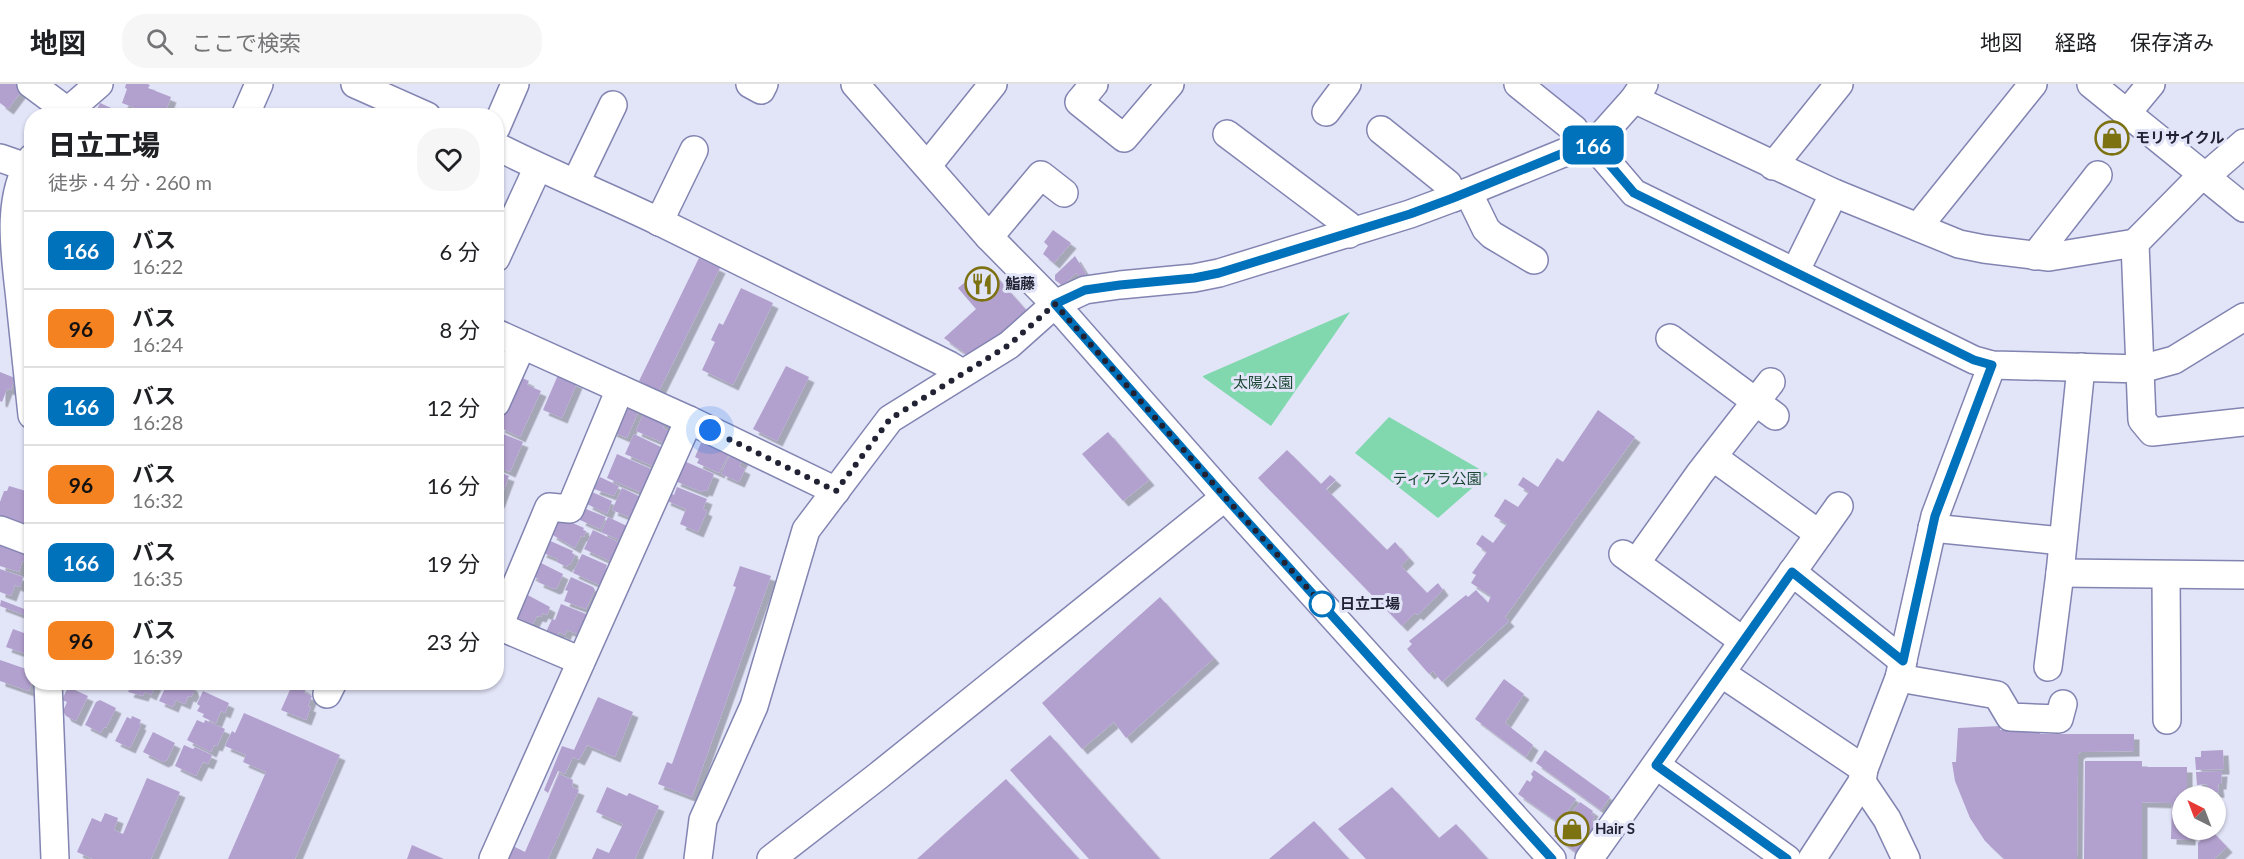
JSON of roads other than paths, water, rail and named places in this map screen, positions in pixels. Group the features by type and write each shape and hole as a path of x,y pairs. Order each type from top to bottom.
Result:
{"street":[{"path":"31,84 58,108"},
{"path":"70,108 99,84"},
{"path":"248,108 259,84"},
{"path":"355,84 409,108"},
{"path":"504,110 516,84"},
{"path":"750,84 761,90 764,84"},
{"path":"855,84 989,237 1055,304 1225,497 1552,859"},
{"path":"928,165 993,84"},
{"path":"1094,84 1080,102 1124,138 1170,84"},
{"path":"1326,112 1347,84"},
{"path":"1518,84 1574,129 1634,193 1974,360 1992,365 2140,369 2174,360 2244,317"},
{"path":"1773,166 1839,84"},
{"path":"1918,227 2032,84"},
{"path":"2092,84 2244,208"},
{"path":"2127,113 2151,84"},
{"path":"698,859 703,820 754,706 806,530 890,419 1009,345 1055,304 1085,290 1194,278 1219,273 1349,234 1460,195 1588,145 1639,92 1773,166 1833,193 1959,244 2035,256 2049,257 2135,243 2205,175 2244,143"},
{"path":"576,182 613,105"},
{"path":"1382,130 1460,195 1492,235 1534,260"},
{"path":"1227,134 1348,225 1349,234"},
{"path":"504,150 659,222 949,364 962,373"},
{"path":"659,222 694,150"},
{"path":"0,158 24,162"},
{"path":"504,241 538,167"},
{"path":"989,237 1041,175 1064,193"},
{"path":"2035,256 2098,175"},
{"path":"24,176 16,202 24,262"},
{"path":"1795,272 1833,193"},
{"path":"2135,243 2142,420 2152,432 2244,422"},
{"path":"504,337 689,420 836,491"},
{"path":"1670,338 1767,400 1713,457 1629,558 1743,641"},
{"path":"504,385 522,345"},
{"path":"1812,859 1863,775 1901,669 1932,528 1992,365"},
{"path":"2048,667 2081,368"},
{"path":"504,611 549,507 570,509 620,389"},
{"path":"493,859 689,420"},
{"path":"1713,457 1819,534"},
{"path":"771,859 897,761 1225,497"},
{"path":"1589,859 1839,506"},
{"path":"1932,528 2062,541"},
{"path":"0,530 24,539"},
{"path":"1792,572 1901,669 1997,695 2010,717 2059,719 2063,704"},
{"path":"2060,573 2244,576"},
{"path":"2166,576 2166,720"},
{"path":"504,628 582,661"},
{"path":"1721,673 1863,775 1906,859"},
{"path":"48,690 55,859"},
{"path":"1656,765 1787,859"}],"place":[{"name":"モリサイクル","path":"2112,138"},
{"name":"鮨藤","path":"982,284"},
{"name":"日立工場","path":"1322,604"},
{"name":"Hair S","path":"1572,829"}],"park label":[{"name":"太陽公園","path":"1263,383"},
{"name":"ティアラ公園","path":"1437,479"}]}
